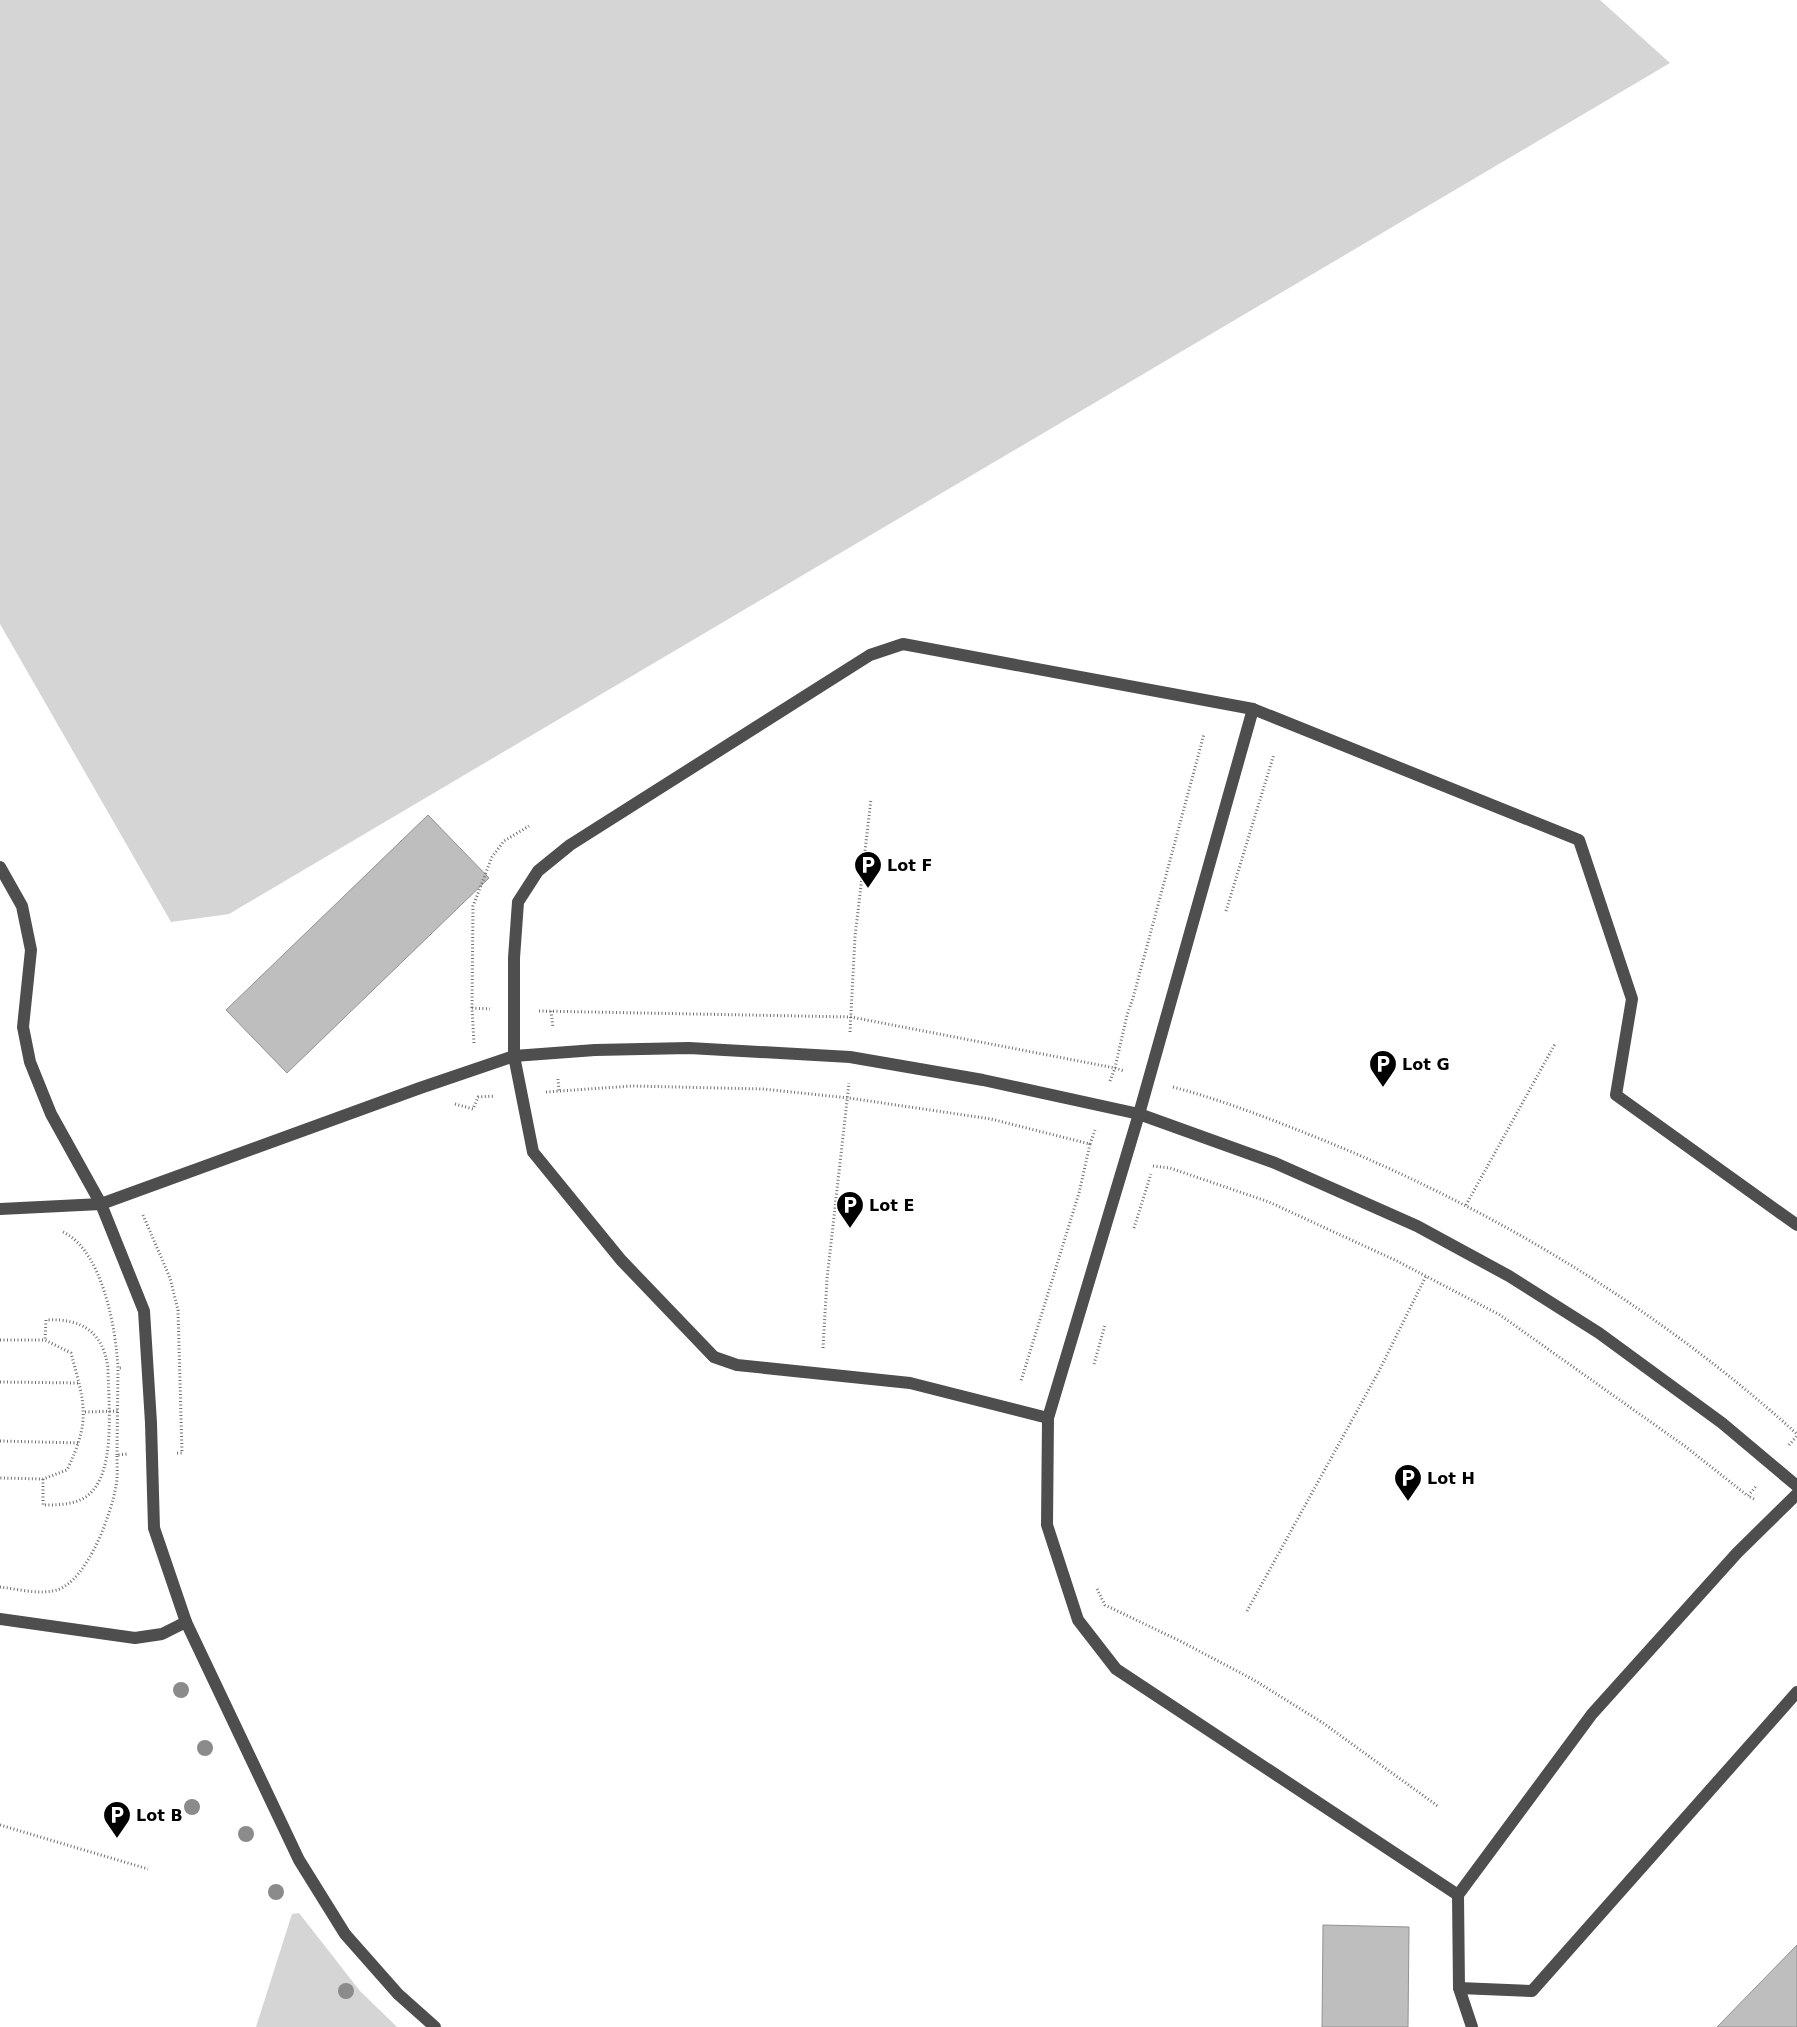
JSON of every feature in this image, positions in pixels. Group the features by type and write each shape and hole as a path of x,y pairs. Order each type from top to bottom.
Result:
{"lane":[{"path":"1048,1418 910,1383 737,1365 714,1357 621,1260 533,1152 514,1056 514,958 518,902 538,871 570,845 870,655 904,644 1253,709 1579,840 1632,998 1616,1095 1797,1225"},
{"path":"1253,709 1139,1114 1048,1418 1047,1525 1078,1620 1116,1669 1458,1895"},
{"path":"0,867 22,906 31,950 23,1027 30,1062 51,1114 101,1204 144,1311 154,1528 186,1622 299,1860 314,1885 345,1934 398,1994 435,2027"},
{"path":"0,1209 101,1204 420,1088 514,1056 595,1050 689,1048 850,1057 983,1080 1139,1114 1275,1163 1417,1226 1509,1276 1614,1344 1722,1423 1797,1486"},
{"path":"1472,2027 1459,1988 1458,1895 1592,1714 1737,1553 1797,1494"},
{"path":"0,1619 135,1638 162,1634 186,1622"},
{"path":"1459,1988 1532,1991 1797,1692"}],"path":[{"path":"551,1011 851,1017 1114,1068 1204,734"},
{"path":"1224,916 1274,754"},
{"path":"821,1373 827,1279 849,1098 854,938 871,799"},
{"path":"472,1008 473,906 492,857 504,841 528,826"},
{"path":"1466,1205 1555,1044"},
{"path":"1134,1230 1175,1080"},
{"path":"453,1104 473,1109 478,1097 632,1086 763,1089 849,1098 991,1119 1090,1144 1079,1194 1021,1381"},
{"path":"1152,1166 1170,1168 1269,1202 1426,1276 1500,1315 1686,1447 1748,1496"},
{"path":"118,1455 182,1453 178,1310 172,1286 140,1208"},
{"path":"0,1587 42,1592 59,1590 74,1579 87,1560 111,1507 117,1484 118,1368 113,1323 96,1270 81,1247 60,1231"},
{"path":"1247,1611 1372,1386 1426,1276"},
{"path":"1093,1367 1107,1318"},
{"path":"43,1479 43,1505 72,1502 85,1498 93,1490 104,1473 107,1461 108,1411 107,1363 98,1338 80,1324 55,1319 46,1320 45,1340"},
{"path":"0,1340 45,1340 72,1353 85,1412 80,1443 67,1470 43,1479 0,1478"},
{"path":"118,1368 181,1367"},
{"path":"0,1382 80,1383"},
{"path":"85,1412 118,1411"},
{"path":"0,1440 80,1443"},
{"path":"1094,1581 1105,1605 1182,1642 1261,1685 1323,1722 1439,1808"},
{"path":"0,1825 148,1869"}],"shaded area":[{"path":"0,0 1600,0 1670,63 229,914 171,922 0,624"},
{"path":"299,1913 360,1991 397,2027 256,2027 292,1914"}],"building":[{"path":"428,815 489,878 287,1073 226,1010"},
{"path":"1323,1925 1409,1927 1408,2027 1322,2027"},
{"path":"1797,1945 1797,2027 1717,2027"}],"place":[{"name":"Lot F","path":"868,889"},
{"name":"Lot G","path":"1383,1088"},
{"name":"Lot E","path":"850,1229"},
{"name":"Lot H","path":"1408,1502"},
{"name":"Lot B","path":"117,1839"}]}
